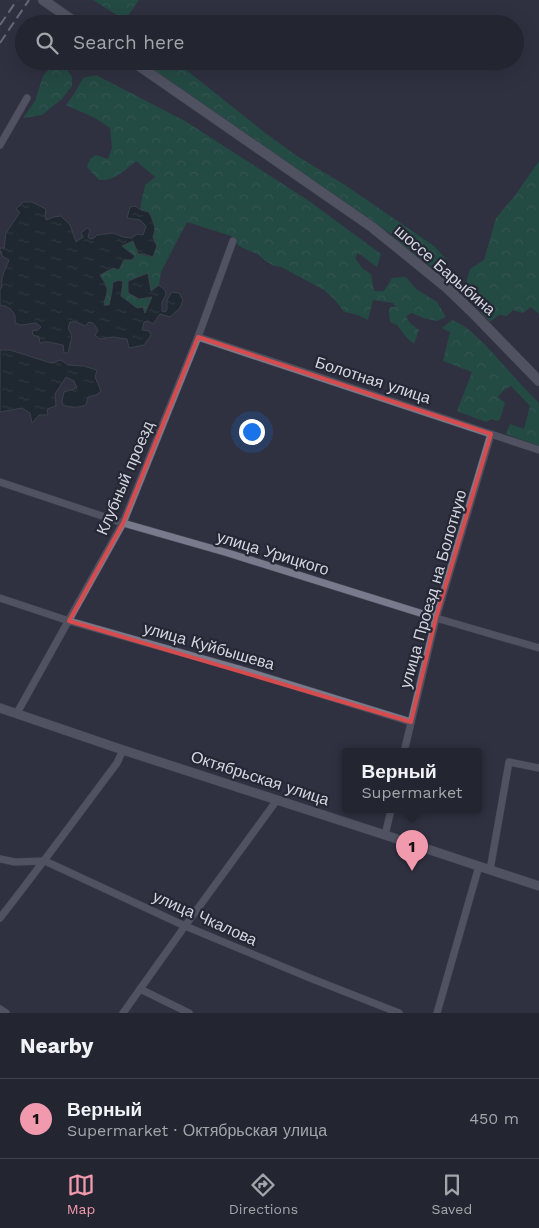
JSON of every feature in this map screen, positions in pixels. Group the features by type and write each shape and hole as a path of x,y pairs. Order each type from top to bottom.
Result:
{"main road":[{"path":"43,0 65,15"},
{"name":"шоссе Барыбина","path":"145,70 372,227 446,287 539,381"}],"street":[{"path":"0,145 27,98"},
{"name":"Клубный проезд","path":"17,713 123,523 198,338 233,241"},
{"name":"Болотная улица","path":"198,338 539,450"},
{"name":"улица Проезд на Болотную","path":"405,748 436,618 491,434"},
{"name":"улица Урицкого","path":"0,482 123,523 539,648"},
{"name":"улица Куйбышева","path":"0,598 69,621 239,668 411,722"},
{"name":"Октябрьская улица","path":"0,708 539,886"},
{"path":"0,918 45,861 62,835 117,763 123,750"},
{"path":"490,870 509,762 539,768"},
{"path":"123,1013 277,800"},
{"path":"385,835 389,813"},
{"name":"улица Чкалова","path":"0,859 15,862 45,861 185,926 399,1013"},
{"path":"437,1013 479,866"},
{"path":"140,989 189,1013"},
{"path":"0,1009 6,1013"}],"highlighted area":[{"path":"198,337 491,434 436,618 411,722 69,621 123,523"}],"green space":[{"path":"93,0 139,0 128,15 117,15"},
{"path":"48,70 67,70 72,77 72,86 62,99 42,115 23,118 35,101 43,76"},
{"path":"154,70 186,70 297,156 345,185 434,246 445,258 447,270 440,273 398,242 396,237 321,189"},
{"path":"96,75 185,121 309,201 381,254 377,267 358,253 355,258 362,268 371,274 374,291 384,291 392,278 406,277 416,289 437,302 446,317 437,321 412,313 406,316 409,322 419,330 414,344 397,325 390,322 390,307 396,307 393,303 373,300 368,320 358,315 344,312 324,290 281,267 274,266 259,255 239,246 231,236 187,222 161,272 159,285 151,291 148,274 128,281 153,297 145,314 121,296 123,282 113,282 109,305 104,306 107,291 100,275 114,268 121,246 133,241 138,254 153,257 153,237 141,207 145,185 155,177 136,161 119,175 105,180 99,180 87,167 90,159 96,155 108,159 112,148 110,128 95,118 66,105 83,78"},
{"path":"539,161 539,314 531,307 523,313 513,310 507,316 499,315 490,322 463,293 470,269 484,260 496,218 516,194"},
{"path":"452,320 468,329 477,337 539,403 539,446 506,434 510,424 524,429 530,406 511,386 498,397 505,403 498,421 492,419 486,422 457,411 472,372 443,361 450,332 442,328"}],"water":[{"path":"23,202 32,202 46,209 46,220 61,216 70,225 76,242 83,237 81,233 87,228 90,230 88,237 90,239 97,235 113,233 132,238 137,234 143,235 146,226 140,220 127,218 130,207 135,206 149,212 154,225 153,237 157,246 153,257 138,254 133,241 122,246 135,256 132,260 124,260 119,270 113,268 100,275 107,290 104,305 109,305 113,282 120,280 123,282 121,296 137,308 143,307 145,313 152,297 139,299 128,293 128,281 148,273 151,291 159,285 165,290 166,295 162,302 162,311 165,312 167,310 167,300 172,292 179,293 183,300 180,308 170,317 160,314 153,324 148,321 144,322 142,330 149,331 151,335 144,345 129,348 127,339 113,337 100,339 95,335 98,330 93,323 89,322 85,326 77,322 70,322 68,328 72,336 68,353 64,353 63,345 49,342 40,343 39,337 33,335 32,331 38,330 41,327 36,323 21,325 15,323 15,316 12,311 0,305 0,289 9,260 2,256 0,248 4,248 6,233 20,212 16,209"},
{"path":"0,350 10,350 51,363 61,360 68,365 84,366 97,370 95,377 101,391 96,395 88,397 86,405 69,407 63,405 64,392 77,388 74,381 66,377 55,394 56,406 47,409 48,415 39,415 32,423 30,413 22,408 0,412"}],"railway":[{"path":"0,25 17,0"},
{"path":"19,15 29,0"},
{"path":"0,43 15,21"}],"place":[{"name":"Верный","path":"412,871"}]}
